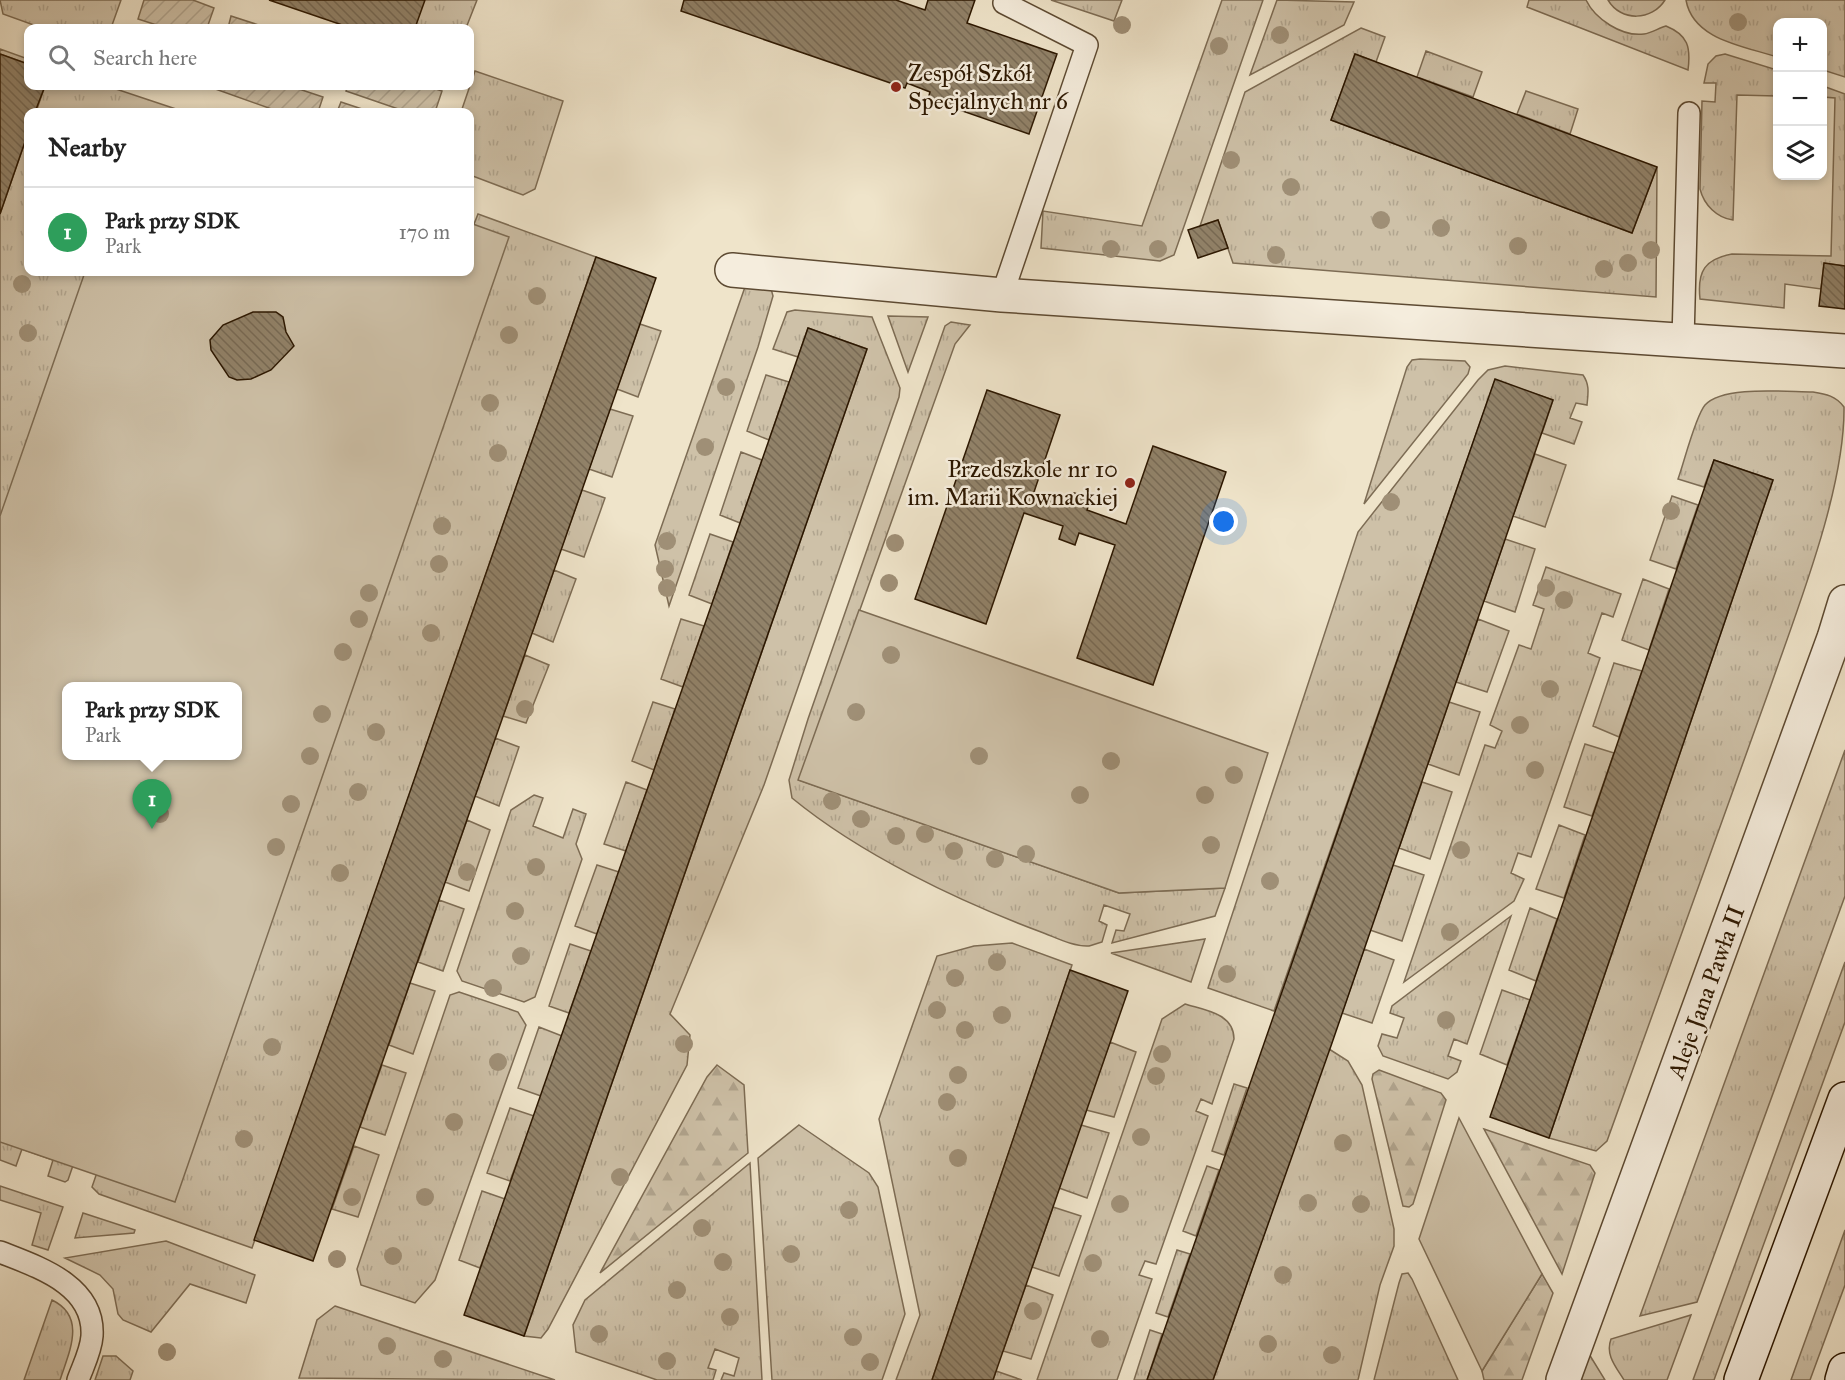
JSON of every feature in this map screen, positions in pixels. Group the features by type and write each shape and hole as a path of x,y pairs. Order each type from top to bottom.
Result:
{"street":[{"path":"732,270 1002,295 1845,351"},
{"name":"Aleje Jana Pawła II","path":"1563,1380 1830,649 1845,602"},
{"path":"1741,1380 1845,1099"},
{"path":"1842,1380 1845,1370"}],"lane":[{"path":"1002,295 1087,45 1004,3"},
{"path":"1683,340 1689,113"},
{"path":"0,1252 66,1283 86,1305 91,1320 92,1338 78,1380"}],"green space":[{"path":"0,0 121,0 112,24 31,24 3,14"},
{"path":"144,0 193,0 214,8 208,24 154,24 138,19"},
{"path":"424,0 477,0 468,24 415,24"},
{"path":"1051,0 1122,0 1114,21"},
{"path":"1222,0 1263,0 1174,255 1160,261 1041,248 1043,211 1142,226"},
{"path":"1277,0 1354,2 1344,25 1250,75"},
{"path":"1529,0 1586,0 1603,20 1627,33 1644,34 1666,26 1679,33 1686,43 1689,55 1688,70 1527,7"},
{"path":"1608,0 1665,0 1652,12 1636,16 1621,12"},
{"path":"1686,0 1845,0 1845,77 1827,71 1827,18 1773,18 1773,56 1736,45 1709,33 1691,13"},
{"path":"231,16 256,24 229,24"},
{"path":"1361,28 1385,37 1376,62 1355,54 1331,120 1632,233 1657,167 1656,297 1233,263 1218,220 1200,226 1245,92"},
{"path":"0,49 24,58 24,63 0,54"},
{"path":"1426,51 1482,72 1473,97 1417,77"},
{"path":"1725,54 1773,69 1773,96 1737,95 1733,220 1722,217 1712,210 1700,189 1702,101 1715,102 1716,83 1704,83 1708,64 1716,56"},
{"path":"475,71 563,101 535,189 523,195 474,177 474,108 462,108 469,90 474,90"},
{"path":"1827,87 1845,94 1845,266 1824,263 1821,289 1785,284 1784,308 1700,299 1700,281 1705,268 1715,259 1723,256 1732,254 1831,256 1835,98 1827,97"},
{"path":"44,90 119,90 173,108 37,108"},
{"path":"218,90 302,90 323,97 319,108 269,108"},
{"path":"346,91 442,91 436,108 395,108"},
{"path":"1526,91 1578,109 1570,134 1517,114"},
{"path":"341,102 359,108 339,108"},
{"path":"24,145 24,276 151,276 0,574 0,214"},
{"path":"478,214 596,257 252,1248 99,1194 92,1187 103,1155 489,248 474,228"},
{"path":"474,224 509,237 175,1202 0,1142 0,516 84,276 474,276"},
{"path":"770,285 773,296 758,347 669,606 655,545 745,287"},
{"path":"795,310 872,317 900,388 899,397 764,785 670,1014 690,1035 687,1065 548,1329 541,1338 524,1336 867,349 808,328 798,357 773,349 787,312"},
{"path":"888,316 928,317 908,372"},
{"path":"951,322 970,325 955,344 799,780 1119,893 1225,888 1215,916 1112,943 1116,930 1124,931 1130,914 1104,905 1099,921 1107,925 1102,942 1089,946 1070,943 1009,920 911,874 848,838 792,798 789,780 808,719 945,326"},
{"path":"640,324 661,331 638,397 617,389"},
{"path":"1412,360 1465,361 1470,367 1468,374 1364,504 1407,367"},
{"path":"1505,366 1583,375 1588,386 1587,405 1576,403 1570,418 1582,422 1574,444 1542,433 1553,400 1495,380 1274,1011 1208,988 1358,532 1478,380 1488,370"},
{"path":"766,375 789,382 769,440 747,431"},
{"path":"1756,391 1813,392 1830,396 1844,407 1842,439 1837,474 1828,510 1794,620 1607,1141 1596,1151 1549,1138 1773,480 1714,460 1704,487 1678,479 1694,429 1705,405 1726,395"},
{"path":"610,409 633,416 612,477 589,469"},
{"path":"741,452 762,460 740,523 720,515"},
{"path":"1535,454 1566,465 1545,527 1513,516"},
{"path":"582,490 605,498 584,557 561,549"},
{"path":"1672,496 1698,505 1676,569 1650,560"},
{"path":"710,534 733,542 712,604 689,595"},
{"path":"1505,539 1535,549 1515,612 1484,601"},
{"path":"1546,567 1621,594 1613,617 1602,613 1588,653 1600,658 1531,857 1518,853 1511,873 1524,879 1514,901 1404,982 1485,745 1495,748 1502,731 1490,725 1519,645 1531,649 1544,609 1533,605"},
{"path":"554,570 576,579 553,642 532,633"},
{"path":"1643,579 1669,589 1649,650 1622,640"},
{"path":"859,610 1268,753 1225,888 1119,893 798,780"},
{"path":"681,619 704,626 683,687 661,679"},
{"path":"1478,619 1509,631 1487,692 1456,682"},
{"path":"525,655 549,665 526,723 503,716"},
{"path":"1614,663 1642,671 1619,737 1593,726"},
{"path":"653,702 675,709 654,770 632,761"},
{"path":"1449,702 1480,712 1459,775 1428,764"},
{"path":"495,738 519,747 499,806 475,796"},
{"path":"1585,744 1614,753 1592,816 1564,807"},
{"path":"1845,750 1845,896 1697,1302 1640,1316"},
{"path":"626,782 647,790 626,851 604,844"},
{"path":"1422,782 1452,792 1430,859 1399,848"},
{"path":"534,795 543,798 533,826 563,838 573,809 586,814 576,844 582,859 535,997 524,1002 462,981 457,971 511,810"},
{"path":"467,820 490,830 469,891 445,882"},
{"path":"1559,825 1585,835 1564,898 1536,889"},
{"path":"597,865 619,872 597,934 575,926"},
{"path":"1393,865 1424,875 1402,941 1370,930"},
{"path":"439,900 464,909 443,971 418,962"},
{"path":"1530,908 1557,919 1536,981 1509,970"},
{"path":"1511,916 1467,1044 1454,1039 1448,1056 1461,1061 1457,1072 1448,1079 1383,1056 1378,1046 1382,1034 1397,1038 1404,1018 1390,1013 1392,1006"},
{"path":"1205,939 1191,982 1111,953"},
{"path":"1012,943 1072,965 932,1380 896,1380 920,1315 879,1119 937,956 974,946"},
{"path":"570,944 591,951 569,1013 549,1006"},
{"path":"1364,949 1394,960 1372,1023 1342,1013"},
{"path":"1845,962 1845,1022 1714,1380 1693,1380"},
{"path":"410,983 435,991 413,1054 389,1045"},
{"path":"1502,990 1530,1000 1507,1065 1480,1054"},
{"path":"459,992 518,1012 526,1025 435,1280 415,1303 361,1285 357,1269 450,995"},
{"path":"1185,1004 1224,1018 1233,1030 1234,1039 1212,1104 1201,1099 1196,1111 1208,1116 1156,1264 1145,1261 1139,1275 1152,1279 1117,1380 1037,1380 1162,1019"},
{"path":"539,1027 562,1036 541,1096 518,1088"},
{"path":"1110,1042 1136,1052 1114,1117 1086,1110"},
{"path":"1329,1049 1348,1061 1362,1085 1394,1229 1394,1246 1380,1285 1358,1380 1213,1380"},
{"path":"382,1065 406,1073 385,1135 360,1127"},
{"path":"717,1065 744,1085 748,1153 600,1273 707,1077"},
{"path":"1379,1070 1441,1093 1446,1100 1413,1204 1409,1207 1403,1206 1372,1079 1373,1074"},
{"path":"1234,1084 1247,1088 1224,1155 1212,1151"},
{"path":"510,1108 534,1116 510,1181 487,1173"},
{"path":"1459,1118 1542,1274 1482,1371 1419,1239"},
{"path":"0,1121 79,1148 68,1180 65,1182 48,1176 53,1160 22,1149 16,1166 0,1160"},
{"path":"799,1125 869,1173 878,1187 905,1314 882,1380 772,1380 758,1158"},
{"path":"1081,1125 1109,1133 1087,1198 1059,1188"},
{"path":"1484,1129 1590,1165 1595,1173 1562,1274"},
{"path":"354,1146 379,1155 358,1217 332,1209"},
{"path":"750,1163 762,1380 721,1380 724,1373 734,1376 739,1358 715,1349 708,1368 716,1370 713,1380 657,1380 576,1352 573,1325 585,1300"},
{"path":"1207,1166 1219,1170 1196,1236 1183,1231"},
{"path":"0,1186 63,1207 48,1250 32,1245 41,1213 0,1200"},
{"path":"482,1191 505,1199 480,1268 459,1260"},
{"path":"1053,1207 1081,1216 1059,1276 1032,1267"},
{"path":"83,1213 135,1230 134,1233 75,1238"},
{"path":"1845,1230 1845,1285 1810,1380 1791,1380"},
{"path":"166,1241 255,1275 246,1303 190,1284 151,1332 123,1320 118,1314 113,1289 100,1275 65,1258"},
{"path":"1177,1250 1190,1254 1168,1317 1156,1313"},
{"path":"1408,1273 1458,1380 1374,1380 1399,1283 1402,1274"},
{"path":"1542,1274 1553,1293 1522,1380 1484,1380 1482,1371"},
{"path":"1026,1285 1053,1295 1031,1359 1003,1351"},
{"path":"52,1300 63,1307 72,1325 71,1347 60,1380 24,1380"},
{"path":"335,1306 555,1380 299,1378 317,1320"},
{"path":"1691,1315 1667,1380 1624,1380 1610,1356 1611,1339"},
{"path":"1150,1330 1162,1334 1147,1380 1134,1380"},
{"path":"1589,1354 1605,1380 1581,1380"},
{"path":"103,1356 116,1356 133,1371 130,1380 95,1380"},
{"path":"996,1371 1022,1380 993,1380"}],"building":[{"path":"269,0 425,0 416,24 339,24"},
{"path":"684,0 896,0 925,10 928,0 975,0 967,23 1057,54 1029,134 928,99 930,92 907,83 905,88 681,11"},
{"path":"0,54 24,63 24,90 43,90 37,108 24,108 24,145 0,214"},
{"path":"1355,54 1657,167 1632,233 1331,120"},
{"path":"1218,220 1228,248 1198,258 1188,230"},
{"path":"596,257 656,278 313,1261 254,1240"},
{"path":"1824,263 1845,266 1845,309 1819,306"},
{"path":"253,312 276,312 283,317 286,332 294,346 271,370 251,379 237,380 229,377 211,350 210,340 223,325"},
{"path":"808,328 867,349 524,1336 464,1315"},
{"path":"1495,379 1553,400 1332,1043 1213,1380 1147,1380"},
{"name":"Przedszkole nr 10 im. Marii Kownackiej","path":"987,390 1060,415 1034,492 1070,505 1074,493 1091,498 1087,510 1126,524 1153,446 1226,472 1153,685 1077,658 1115,545 1079,533 1075,545 1059,539 1063,526 1024,513 986,624 915,599"},
{"path":"1714,460 1773,480 1549,1138 1490,1117"},
{"path":"1070,970 1128,991 993,1380 932,1380"}],"place":[{"name":"Zespół Szkół Specjalnych nr 6","path":"896,87"},
{"name":"Przedszkole nr 10 im. Marii Kownackiej","path":"1130,483"},
{"name":"Park przy SDK","path":"152,829"}]}
